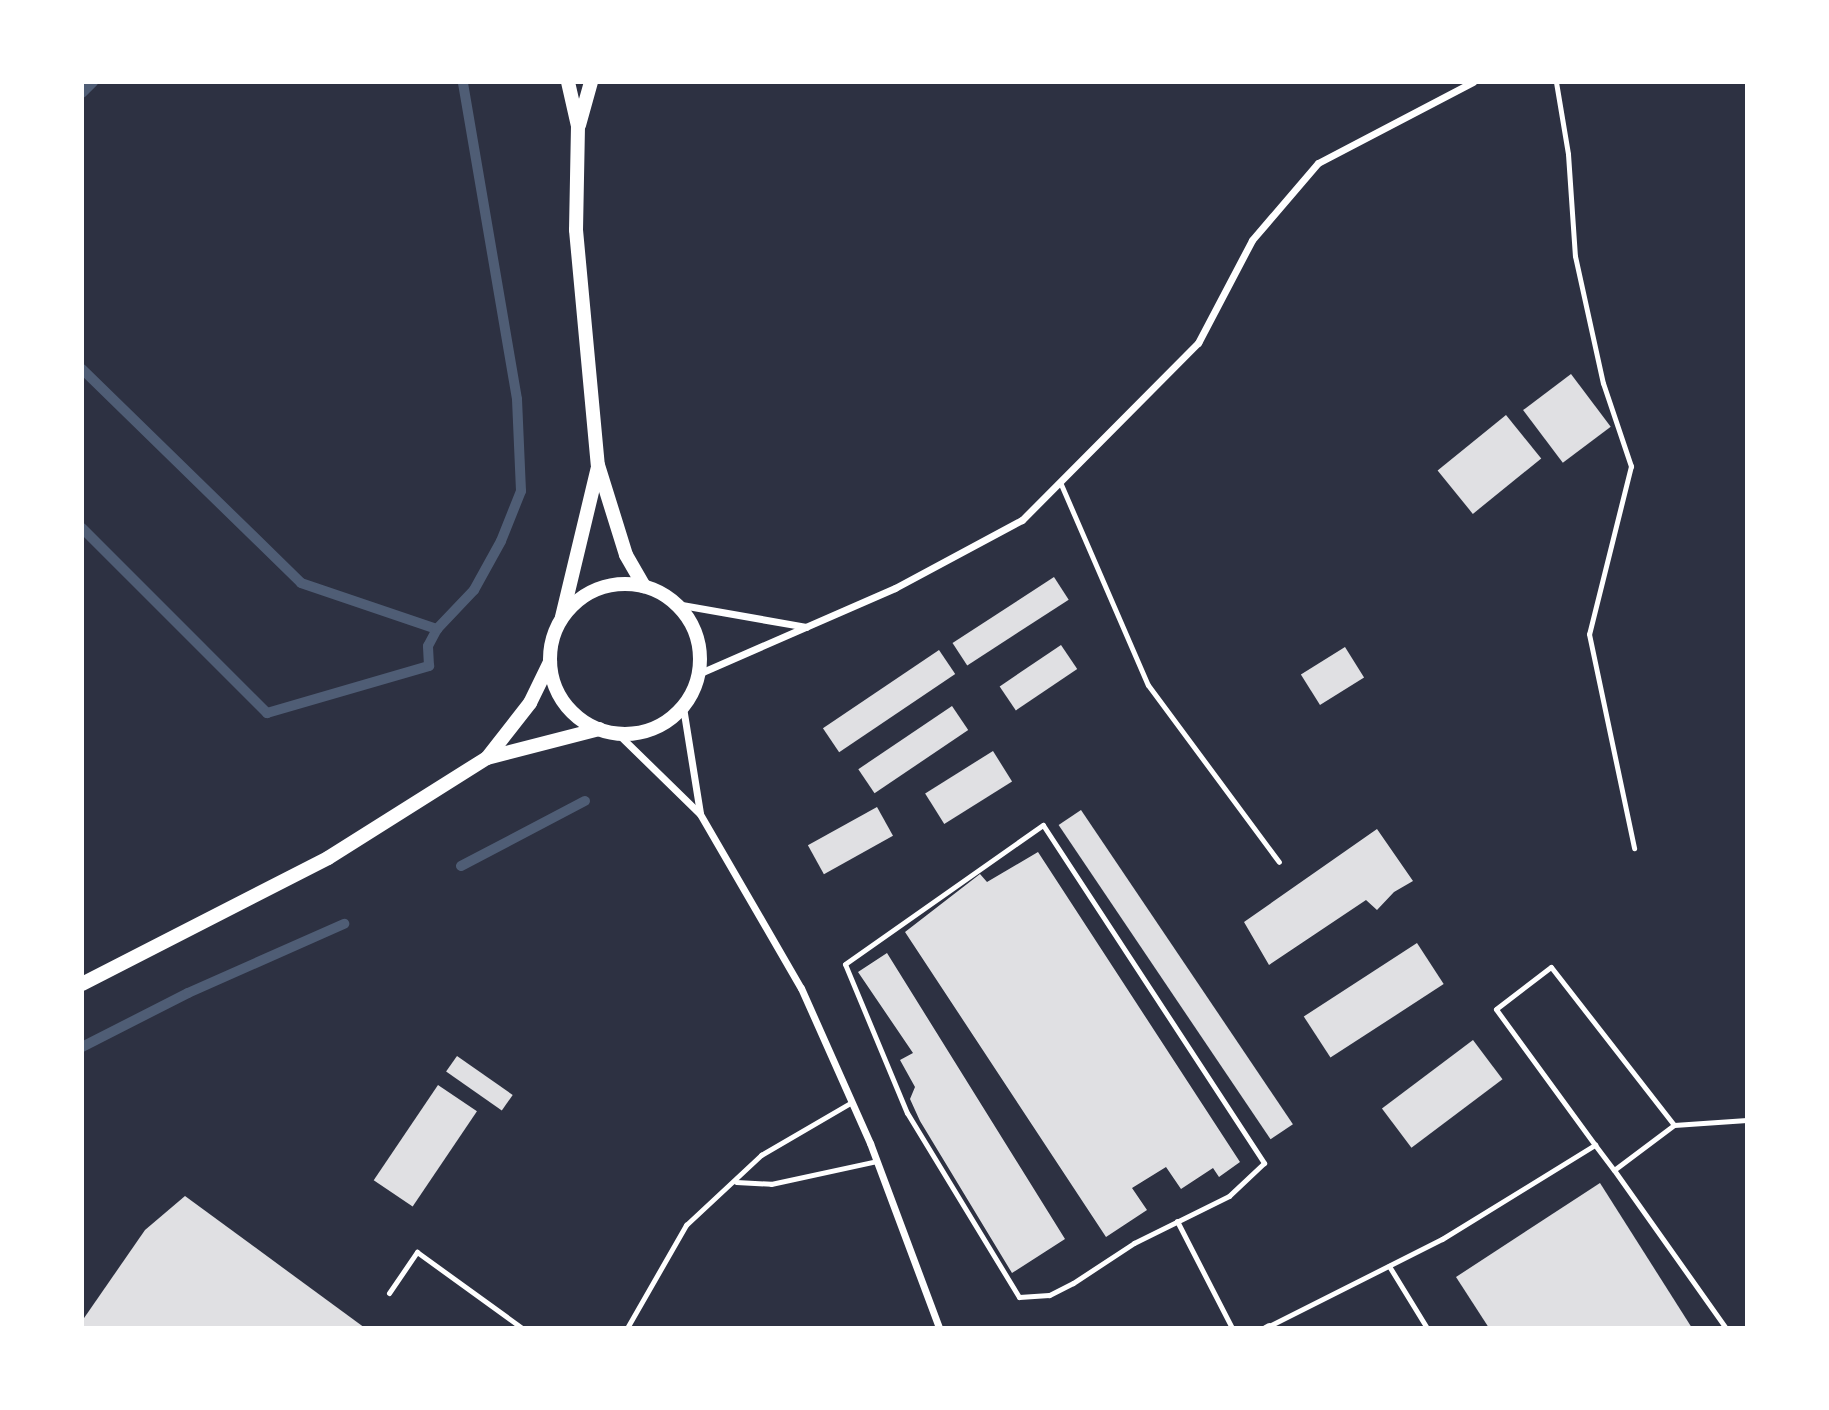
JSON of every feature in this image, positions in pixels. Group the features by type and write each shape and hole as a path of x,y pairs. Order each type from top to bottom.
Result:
{"main road":[{"path":"550,662 563,701 576,716 599,729 616,732 654,729 682,707 698,674 699,648 691,624 676,604 645,586 626,555 598,465 576,230 578,126 568,82"},
{"path":"578,126 591,82"},
{"path":"487,758 530,703 550,662 598,465"},
{"path":"562,617 580,598 603,586 645,586"},
{"path":"82,984 328,858 487,758 599,729"}],"street":[{"path":"698,674 895,588 1022,520 1198,343 1252,240 1318,163 1473,82"},
{"path":"676,604 806,627"},
{"path":"682,707 701,814"},
{"path":"616,732 701,814 801,988 877,1161 939,1328"}],"lane":[{"path":"1556,82 1568,155 1576,256 1603,383 1631,466 1589,634 1634,848"},
{"path":"1060,482 1148,685 1279,862"},
{"path":"1043,825 1264,1163 1229,1196 1177,1221 1049,1295 1019,1297 907,1113 845,964 1043,825"},
{"path":"1674,1125 1552,967 1496,1009 1726,1328"},
{"path":"627,1328 686,1225 736,1182 761,1155 852,1102"},
{"path":"1614,1170 1674,1125 1747,1120"},
{"path":"1267,1327 1388,1266 1595,1145"},
{"path":"736,1182 771,1184 877,1161"},
{"path":"1177,1221 1232,1328"},
{"path":"388,1293 417,1252 522,1328"},
{"path":"1388,1266 1427,1328"}],"building":[{"path":"1571,374 1611,427 1563,463 1523,410"},
{"path":"1506,415 1541,459 1473,514 1438,470"},
{"path":"1054,577 1069,600 967,666 953,643"},
{"path":"1061,645 1077,669 1016,710 1000,686"},
{"path":"1345,647 1364,678 1320,705 1301,675"},
{"path":"939,650 955,674 839,752 823,728"},
{"path":"952,706 968,730 875,793 858,769"},
{"path":"993,751 1012,782 944,824 925,793"},
{"path":"877,807 893,836 824,874 808,845"},
{"path":"1081,810 1293,1124 1271,1139 1059,825"},
{"path":"1377,829 1413,881 1394,892 1377,910 1366,900 1269,965 1244,922"},
{"path":"1038,852 1240,1162 1219,1177 1213,1168 1181,1189 1166,1167 1132,1188 1147,1210 1106,1237 905,932 980,874 987,882"},
{"path":"1417,943 1444,984 1330,1058 1304,1017"},
{"path":"887,953 1065,1239 1012,1273 920,1121 910,1099 915,1087 900,1060 913,1053 858,972"},
{"path":"1473,1040 1502,1079 1411,1148 1382,1109"},
{"path":"457,1056 513,1095 502,1111 446,1072"},
{"path":"438,1085 477,1111 413,1207 374,1180"},
{"path":"1600,1183 1692,1328 1489,1328 1456,1277"},
{"path":"185,1196 365,1328 82,1328 82,1321 145,1230"}],"waterway":[{"path":"82,93 93,82"},
{"path":"82,528 267,713 429,666 428,646 437,629 474,590 501,541 521,491 517,399 463,82"},
{"path":"82,369 301,583 437,629"},
{"path":"461,866 585,801"},
{"path":"82,1047 188,993 344,924"}]}
